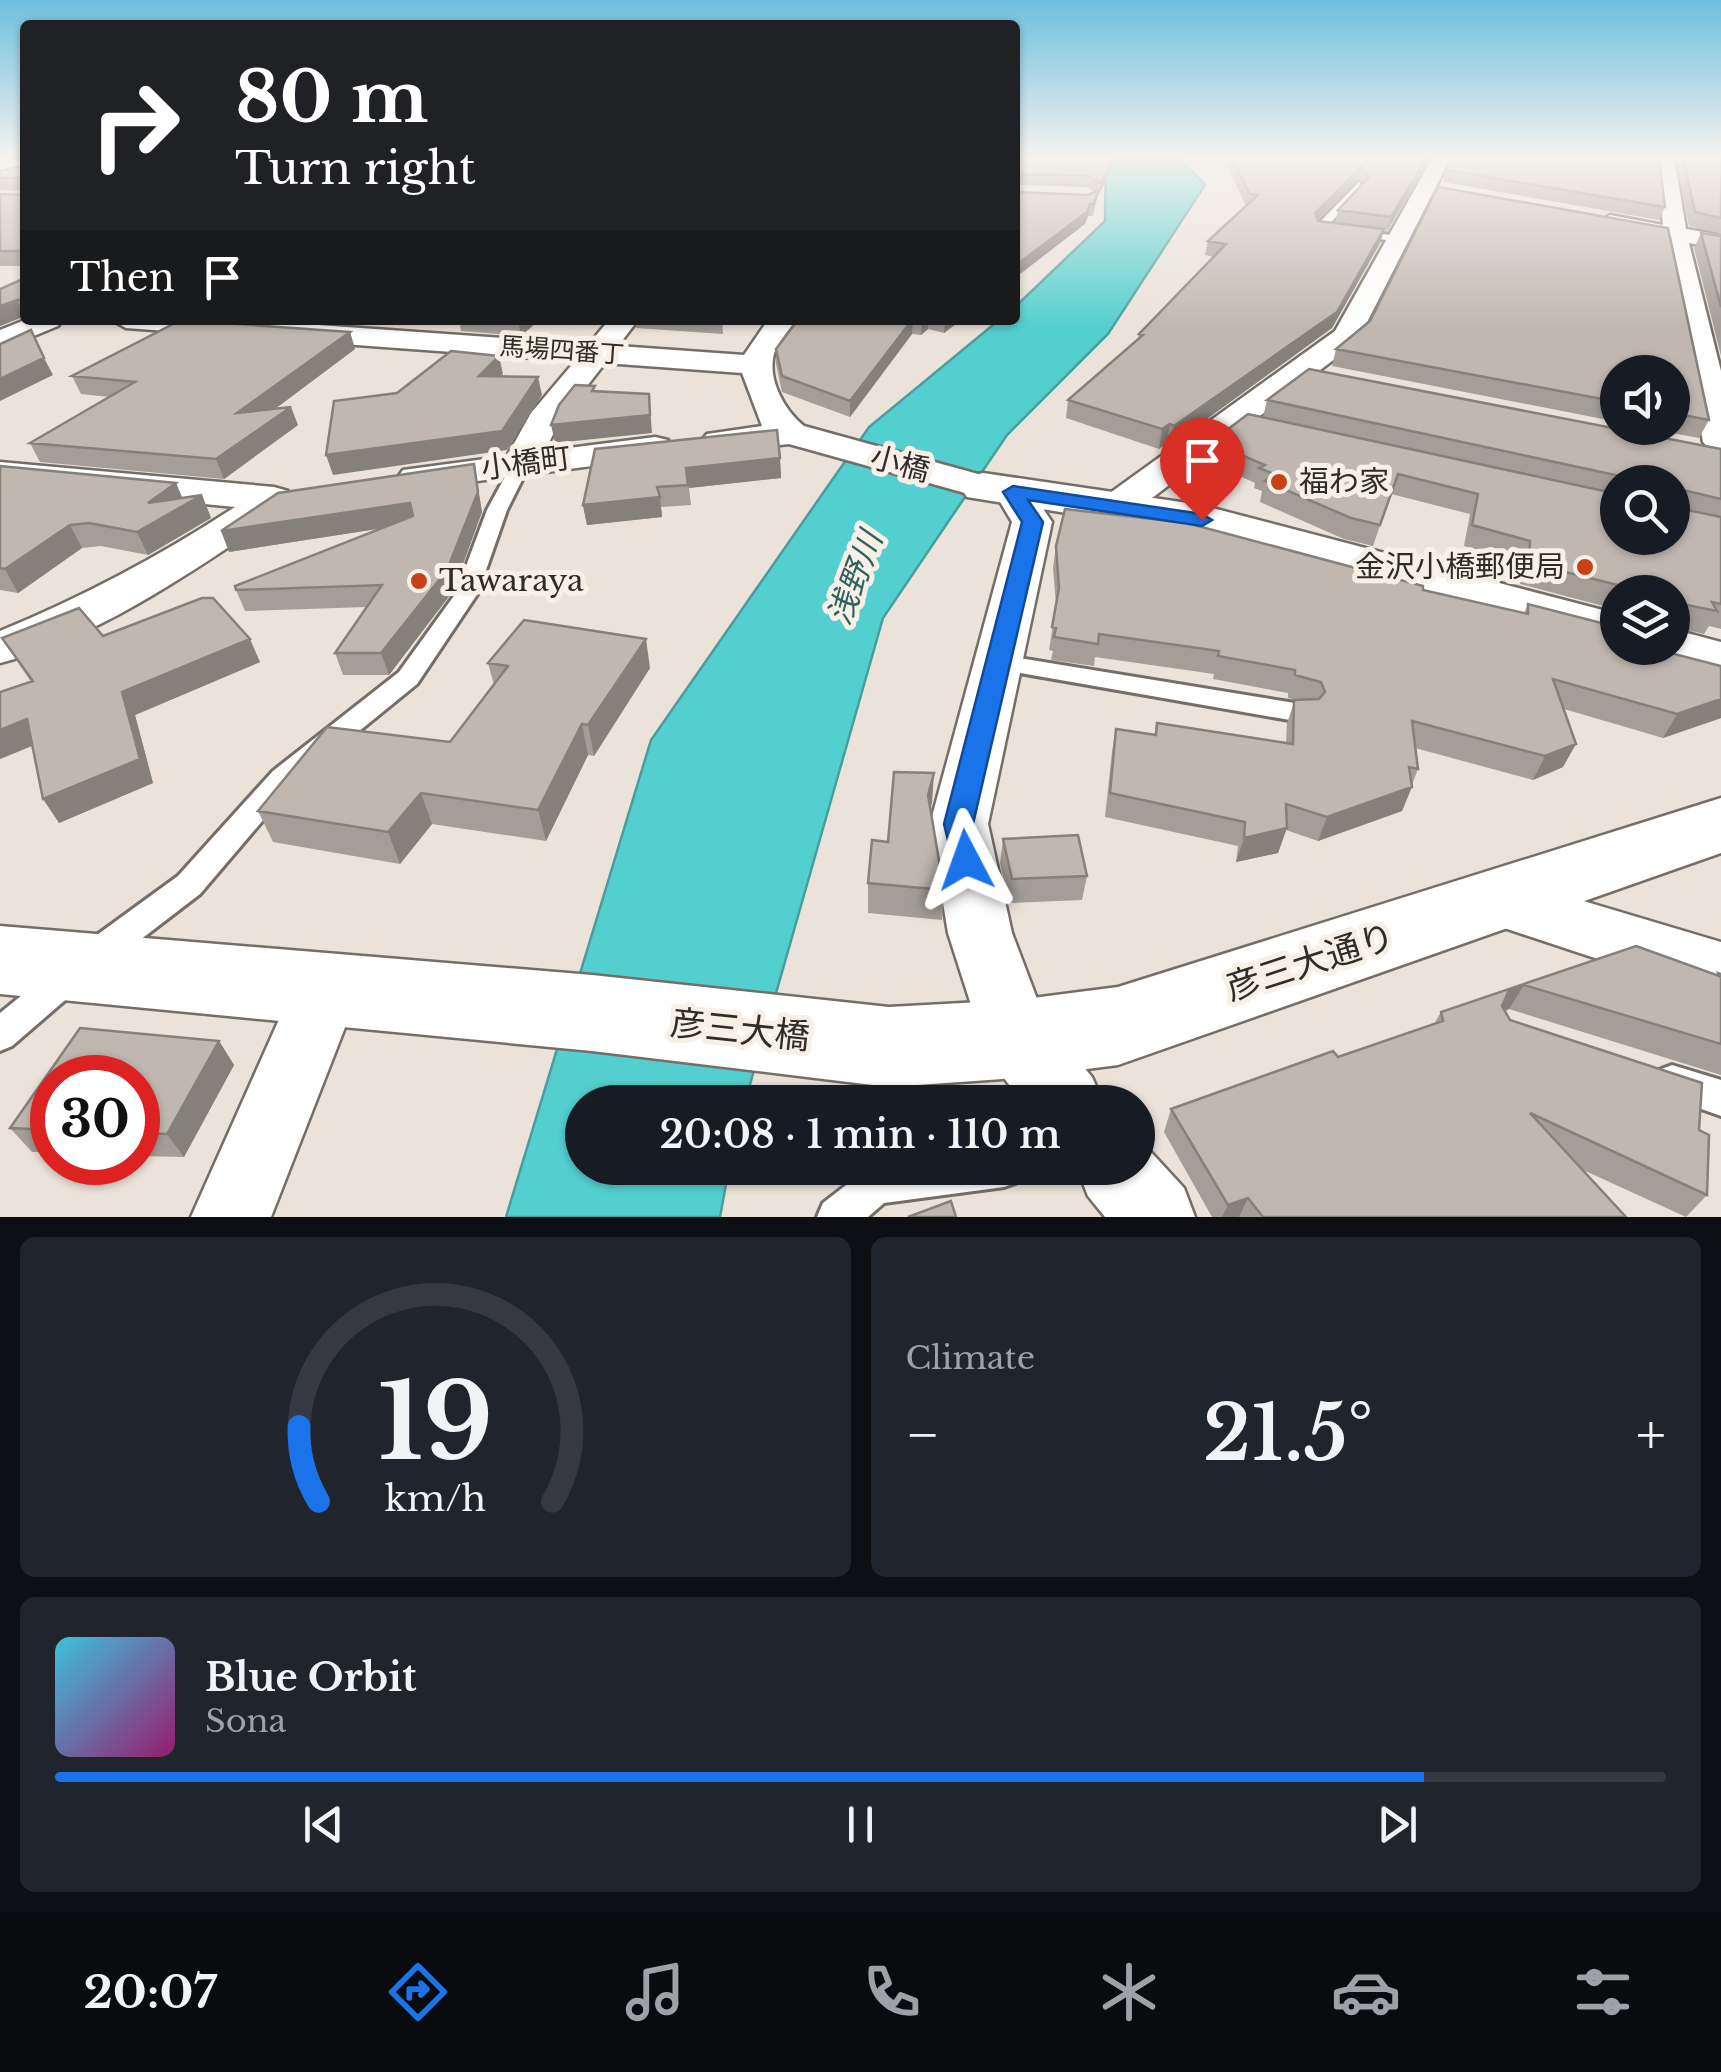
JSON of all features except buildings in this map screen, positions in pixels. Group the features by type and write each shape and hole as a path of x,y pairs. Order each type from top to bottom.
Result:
{"street":[{"path":"1117,506 1243,423 1347,336 1398,240 1418,214"},
{"path":"1672,214 1714,385 1721,442"},
{"path":"1580,216 1721,242"},
{"path":"1686,282 1721,290"},
{"path":"0,341 37,325"},
{"name":"馬場四番丁","path":"199,325 758,365"},
{"path":"522,462 543,420 619,325"},
{"path":"778,325 759,352 757,372 773,418 804,437"},
{"path":"1298,374 1337,381"},
{"name":"小橋町","path":"388,482 522,462 804,437"},
{"name":"小橋","path":"804,437 998,489"},
{"path":"1682,450 1721,457"},
{"path":"0,473 292,496 86,612 0,648"},
{"path":"998,489 1202,520 1600,627"},
{"path":"998,489 1032,522 959,824 980,932 1018,1040 1053,1085"},
{"path":"1690,652 1721,660"},
{"name":"彦三大通り","path":"889,1047 1018,1040 1118,1026 1721,825"},
{"path":"1496,900 1721,971"},
{"name":"彦三大橋","path":"0,960 592,1013 889,1047"},
{"path":"231,1217 326,989"},
{"path":"1130,1185 1156,1217"}],"lane":[{"path":"1332,214 1319,228 1398,240"},
{"path":"0,1035 82,965 189,885 284,778 408,678 468,593 497,510 522,462"},
{"path":"1000,663 1301,713"},
{"path":"1632,1070 1721,1098"},
{"path":"837,1217 875,1185"}],"water":[{"name":"浅野川","path":"1105,214 1186,214 1108,334 1007,435 883,618 750,1085 565,1085 565,1185 726,1185 720,1217 506,1217 651,740 869,427 993,325 1020,325 1020,302 1105,221"}],"place":[{"name":"福わ家","path":"1279,482"},
{"name":"金沢小橋郵便局","path":"1585,567"},
{"name":"Tawaraya","path":"419,581"}],"route":[{"path":"966,860 959,824 1032,522 1013,492 1202,520"}]}
